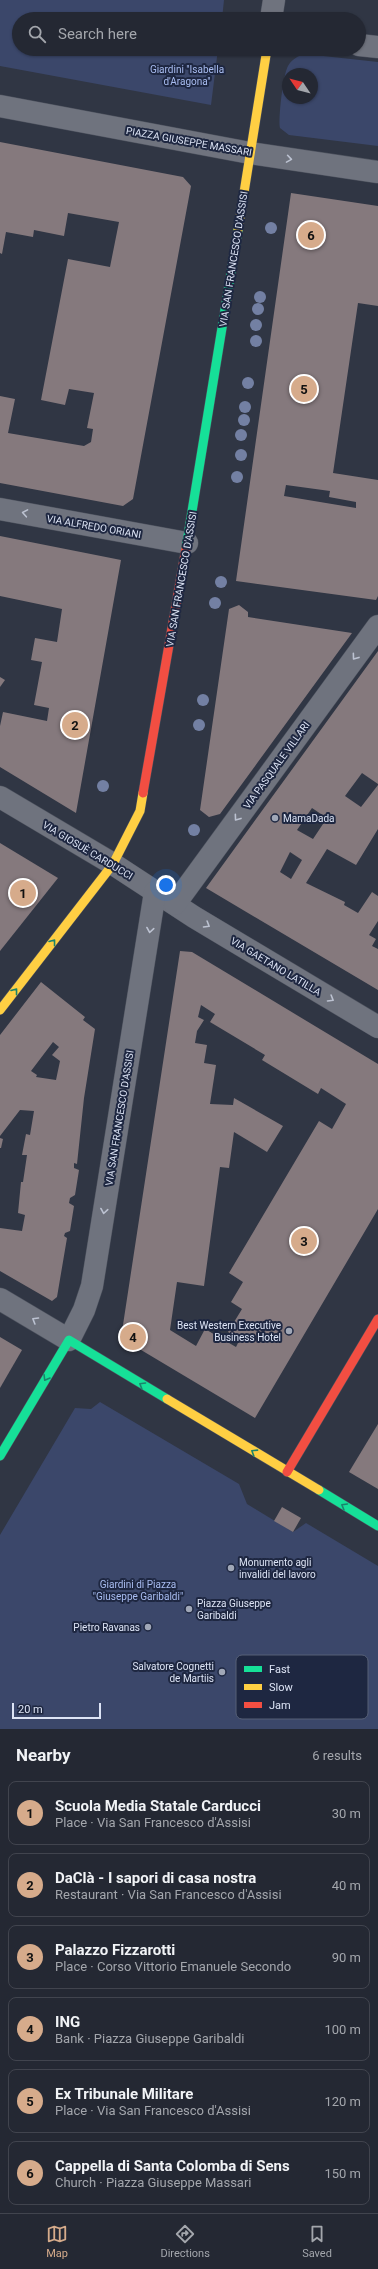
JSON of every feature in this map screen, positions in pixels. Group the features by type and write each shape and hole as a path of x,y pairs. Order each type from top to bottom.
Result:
{"street":[{"path":"272,12 274,0"},
{"path":"366,47 378,48"},
{"name":"VIA SAN FRANCESCO D'ASSISI","path":"0,1010 113,864 140,811 187,543 266,56"},
{"name":"PIAZZA GIUSEPPE MASSARI","path":"0,106 250,153 378,172"},
{"name":"VIA ALFREDO ORIANI","path":"0,509 187,543"},
{"name":"VIA PASQUALE VILLARI","path":"174,904 378,626"},
{"name":"VIA GIOSUÈ CARDUCCI","path":"0,797 113,864 174,904"},
{"name":"VIA SAN FRANCESCO D'ASSISI","path":"69,1340 84,1310 92,1286 156,892"},
{"name":"VIA GAETANO LATILLA","path":"174,904 378,1027"},
{"path":"0,1299 378,1526"},
{"path":"287,1472 378,1319"},
{"path":"0,1456 69,1340"}],"green space":[{"name":"Giardini \"Isabella d'Aragona\"","path":"0,0 224,0 223,12 12,12 12,56 217,56 211,105 0,66"},
{"path":"300,56 323,56 378,62 378,146 289,135 280,128 282,91 282,104 318,104 318,68 287,68 291,61"},
{"name":"Giardini di Piazza \"Giuseppe Garibaldi\"","path":"100,1402 239,1484 247,1504 293,1532 306,1523 378,1566 378,1729 0,1729 0,1535 75,1408 91,1409"}],"building":[{"path":"0,142 183,177 191,186 133,499 123,506 0,483 0,396 15,399 8,433 84,446 91,442 93,429 87,428 94,393 69,389 65,405 41,400 68,259 110,267 119,222 68,213 64,236 34,230 33,237 6,232 2,254 0,253"},
{"path":"291,193 378,206 378,306 358,303 333,473 378,480 378,596 376,600 236,581","holes":["286,485 330,491 329,497 356,502 356,508 284,496"]},
{"path":"0,536 121,560 76,813 0,767 0,726 3,712 47,721 49,708 34,705 42,662 31,660 35,638 57,642 62,609 0,596"},
{"path":"239,605 248,612 248,617 352,633 220,814 209,817 200,810 229,609"},
{"path":"378,651 378,784 362,773 345,796 361,807 378,785 378,829 356,865 327,849 306,883 345,902 344,905 358,913 372,892 378,896 378,921 369,935 376,939 372,946 378,949 378,990 206,888","holes":["312,808 327,818 313,839 297,830","290,852 302,860 291,879 280,872"]},
{"path":"0,677 5,680 0,687"},
{"path":"0,843 58,878 0,951"},
{"path":"180,951 192,952 378,1064 378,1209 255,1418 121,1338","holes":["201,1005 215,1014 210,1022 265,1055 262,1060 318,1094 321,1088 346,1104 332,1129 319,1121 229,1273 243,1282 231,1302 242,1309 228,1332 240,1339 236,1347 205,1329 196,1346 170,1330 177,1282 204,1286 220,1167 229,1168 234,1132 267,1152 283,1126 234,1098 233,1105 210,1104 216,1065 204,1063 207,1045 195,1043 197,1031 204,1020 198,1017"]},
{"path":"41,982 85,1017 83,1020 95,1029 84,1098 77,1164 74,1163 74,1168 79,1170 75,1195 70,1198 69,1203 74,1206 70,1231 65,1233 64,1236 67,1238 57,1297 52,1301 0,1271 0,1228 22,1231 25,1215 18,1213 21,1182 23,1182 27,1155 22,1155 26,1134 30,1135 34,1111 20,1110 0,1136 0,1035","holes":["53,1042 59,1047 52,1055 60,1061 56,1080 36,1077 37,1075 31,1071"]},
{"path":"0,1138 3,1139 1,1148 0,1148"},
{"path":"0,1337 22,1350 0,1388"},
{"path":"378,1424 378,1489 349,1472"},
{"path":"282,1507 301,1518 293,1532 274,1521"}],"traffic: fast":[{"path":"186,548 238,230"},
{"path":"0,1456 69,1340 167,1399"},
{"path":"319,1490 378,1526"}],"traffic: slow":[{"path":"238,230 266,56"},
{"path":"0,1010 113,864 140,811 143,793"},
{"path":"167,1399 319,1490"}],"traffic: jam":[{"path":"143,793 186,548"},
{"path":"287,1472 378,1319"}],"place":[{"name":"Cappella di Santa Colomba di Sens","path":"311,235"},
{"name":"Ex Tribunale Militare","path":"304,389"},
{"name":"DaClà - I sapori di casa nostra","path":"75,725"},
{"name":"MamaDada","path":"275,818"},
{"name":"Scuola Media Statale Carducci","path":"23,893"},
{"name":"Palazzo Fizzarotti","path":"304,1241"},
{"name":"Best Western Executive Business Hotel","path":"289,1331"},
{"name":"ING","path":"133,1337"},
{"name":"Monumento agli invalidi del lavoro","path":"231,1568"},
{"name":"Piazza Giuseppe Garibaldi","path":"189,1609"},
{"name":"Pietro Ravanas","path":"148,1627"},
{"name":"Salvatore Cognetti de Martiis","path":"222,1672"}]}
